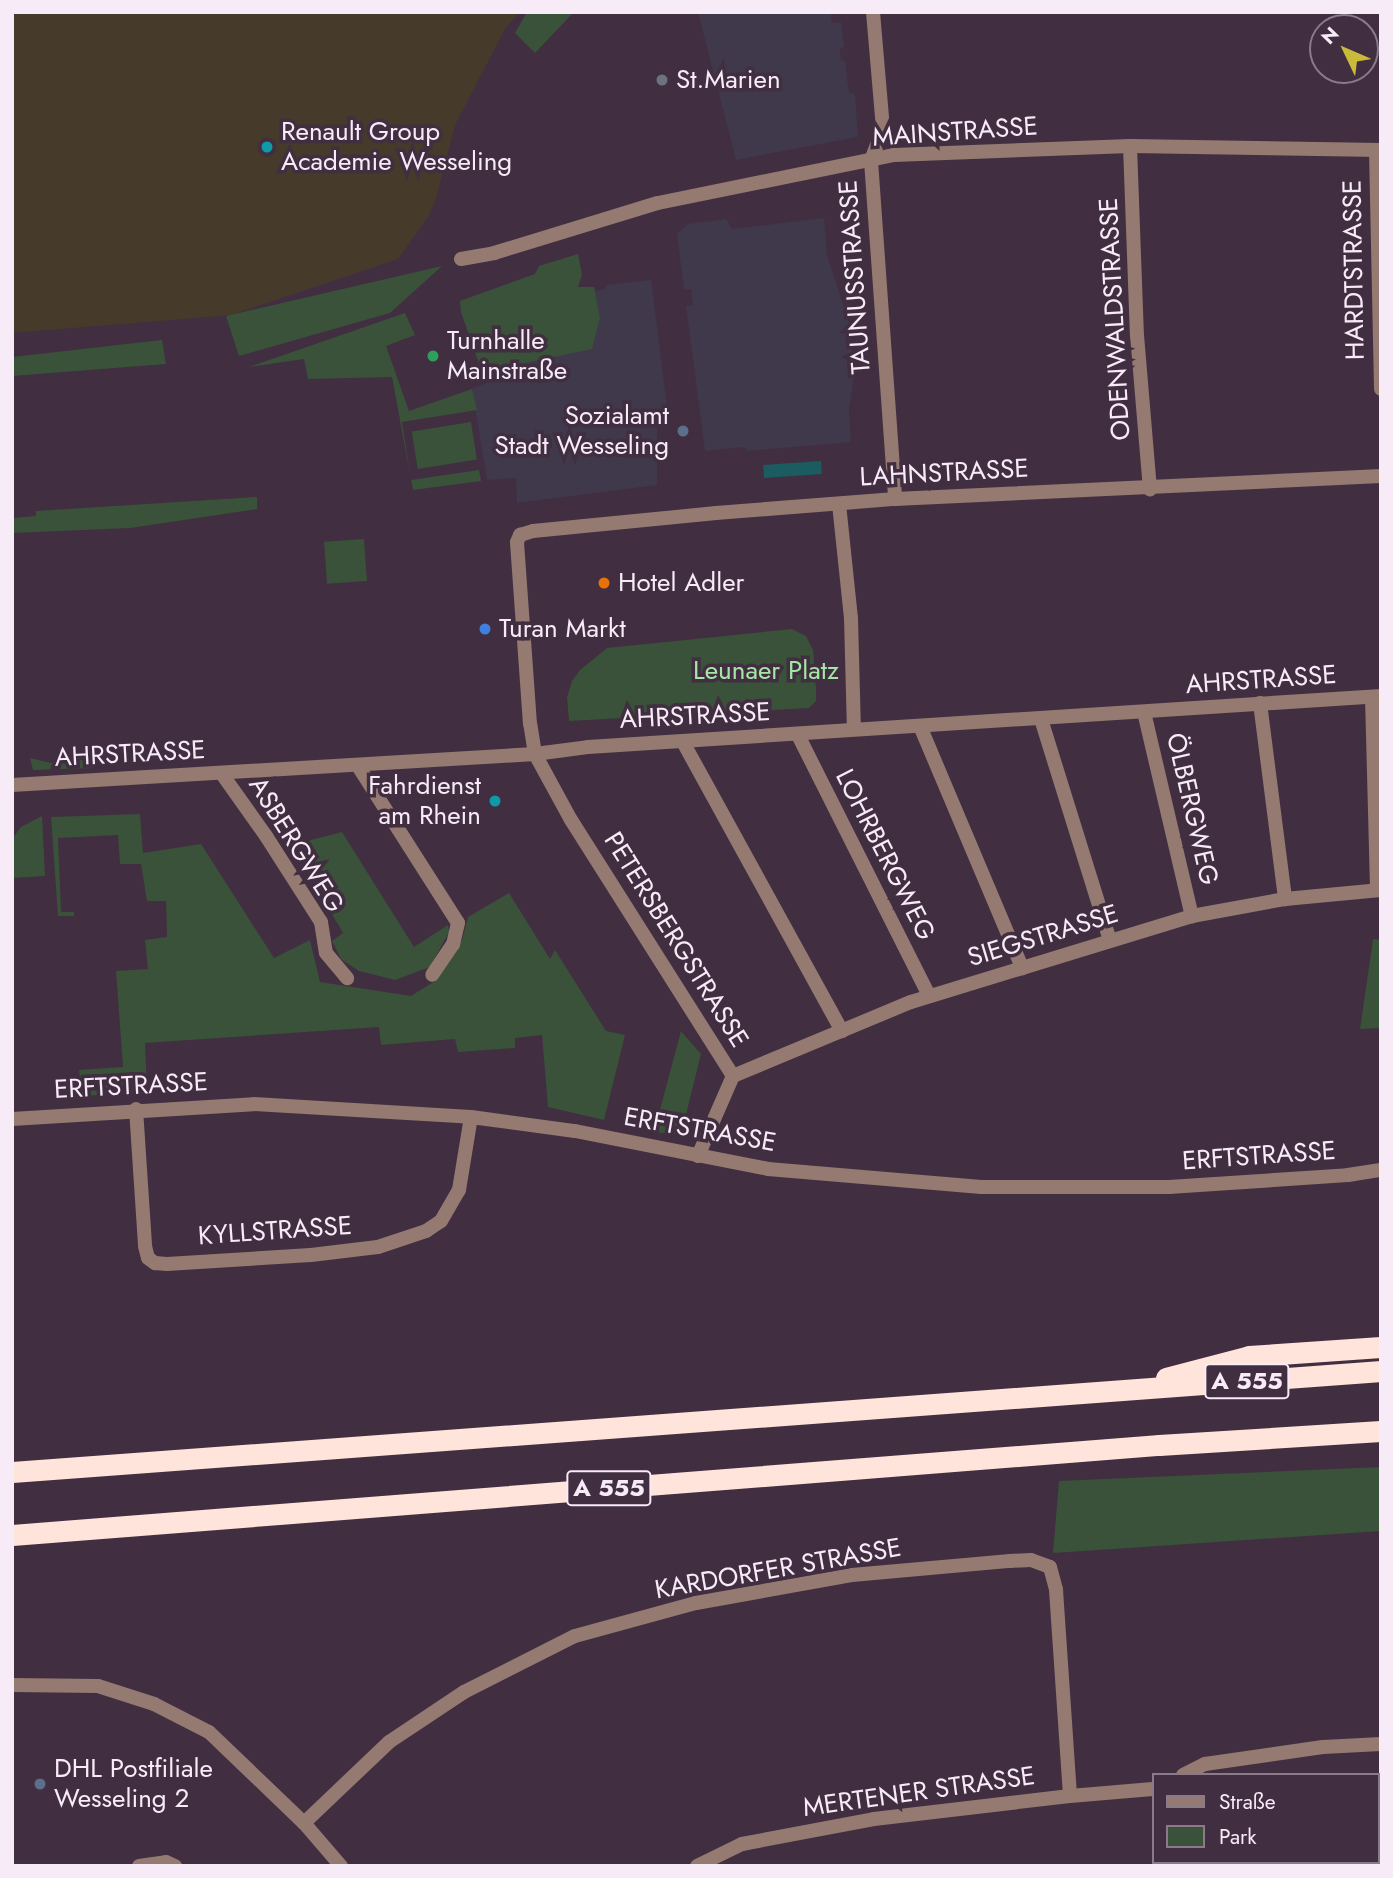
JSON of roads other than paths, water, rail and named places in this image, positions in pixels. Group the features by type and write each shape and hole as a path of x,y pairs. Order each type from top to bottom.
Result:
{"highway":[{"path":"1113,1391 1249,1356 1381,1347"},
{"name":"A 555","path":"12,1472 1381,1371"},
{"name":"A 555","path":"12,1535 1117,1448 1381,1431"},
{"path":"1272,1440 1381,1444"}],"street":[{"name":"TAUNUSSTRASSE","path":"873,12 883,129 871,161 895,499"},
{"name":"MAINSTRASSE","path":"461,259 494,253 671,200 894,155 1130,146 1378,150"},
{"name":"ODENWALDSTRASSE","path":"1130,146 1137,335 1150,489"},
{"name":"HARDTSTRASSE","path":"1378,150 1381,390"},
{"name":"LAHNSTRASSE","path":"517,542 520,535 533,531 895,499 1381,476"},
{"path":"839,504 851,618 854,729"},
{"name":"PETERSBERGSTRASSE","path":"517,542 530,724 535,754 571,820 733,1076 698,1156"},
{"path":"1377,696 1379,890"},
{"name":"AHRSTRASSE","path":"12,785 358,766 535,754 588,747 1377,696"},
{"path":"1260,703 1285,899"},
{"name":"ÖLBERGWEG","path":"1144,712 1192,916"},
{"path":"1041,719 1110,940"},
{"path":"920,726 1022,968"},
{"name":"LOHRBERGWEG","path":"798,735 929,996"},
{"path":"683,742 842,1031"},
{"path":"358,766 458,923 453,944 432,975"},
{"name":"ASBERGWEG","path":"222,774 266,836 321,922 326,953 347,978"},
{"name":"SIEGSTRASSE","path":"733,1076 929,996 1192,916 1285,899 1379,890"},
{"name":"ERFTSTRASSE","path":"12,1119 254,1104 471,1117 575,1131 768,1169 981,1186 1169,1187 1336,1176 1381,1170"},
{"name":"KYLLSTRASSE","path":"136,1110 145,1245 148,1258 155,1263 167,1264 379,1248 426,1231 440,1221 459,1190 471,1117"},
{"name":"KARDORFER STRASSE","path":"304,1823 389,1742 464,1692 575,1636 696,1603 839,1578 1031,1560 1050,1567 1056,1590 1070,1796"},
{"path":"12,1685 98,1686 154,1704 209,1732 304,1823 341,1866"},
{"path":"1187,1773 1205,1764 1324,1748 1381,1744"},
{"name":"MERTENER STRASSE","path":"697,1866 742,1844 874,1819 1152,1789"},
{"path":"139,1866 166,1862 175,1866"}],"place":[{"name":"St.Marien","path":"662,80"},
{"name":"Renault Group Academie Wesseling","path":"267,147"},
{"name":"Turnhalle Mainstraße","path":"433,356"},
{"name":"Sozialamt Stadt Wesseling","path":"683,431"},
{"name":"Hotel Adler","path":"604,583"},
{"name":"Turan Markt","path":"485,629"},
{"name":"Fahrdienst am Rhein","path":"495,801"},
{"name":"DHL Postfiliale Wesseling 2","path":"40,1784"}],"park label":[{"name":"Leunaer Platz","path":"766,671"}]}
